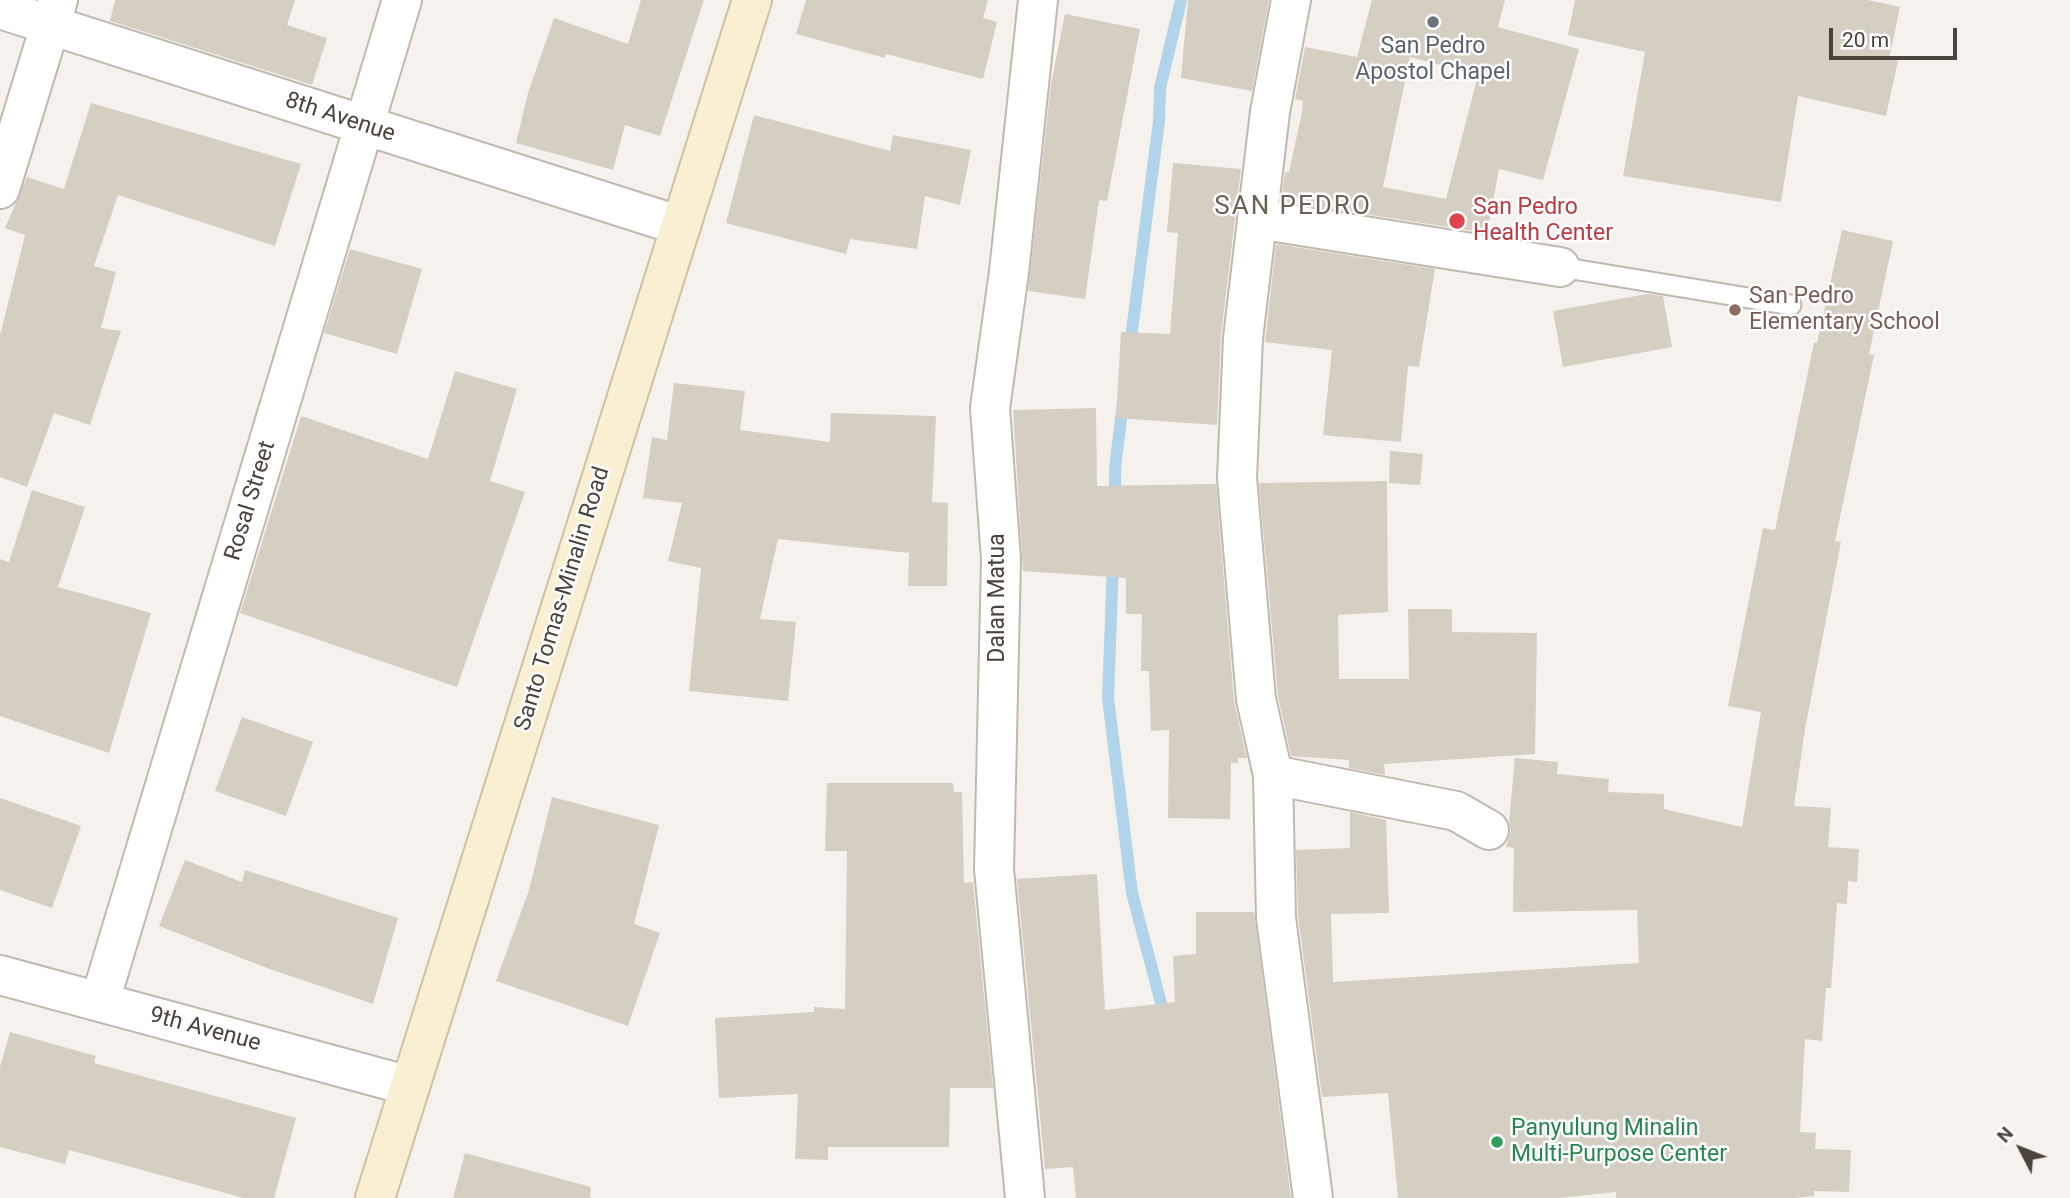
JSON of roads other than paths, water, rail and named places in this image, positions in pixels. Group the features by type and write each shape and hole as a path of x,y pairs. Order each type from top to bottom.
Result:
{"main road":[{"name":"Santo Tomas-Minalin Road","path":"375,1198 752,0"}],"street":[{"name":"Rosal Street","path":"100,1001 402,0"},
{"name":"Dalan Matua","path":"1025,1198 994,869 1001,559 990,408 1009,272 1038,0"},
{"path":"1291,0 1270,112 1256,219 1243,338 1237,478 1256,699 1273,775 1276,918 1313,1198"},
{"name":"8th Avenue","path":"0,9 54,12 365,125 681,226"},
{"path":"0,189 54,12"},
{"path":"1256,219 1560,267"},
{"path":"1273,775 1456,811 1489,830"},
{"name":"9th Avenue","path":"0,975 410,1086"}],"lane":[{"path":"1560,267 1791,305"}],"waterway":[{"path":"1130,346 1159,121 1160,88 1181,0"},
{"path":"1115,503 1115,468 1123,402"},
{"path":"1113,563 1108,698 1132,893 1165,1018"}],"place":[{"name":"San Pedro Apostol Chapel","path":"1433,22"},
{"name":"San Pedro Health Center","path":"1457,221"},
{"name":"San Pedro Elementary School","path":"1735,310"},
{"name":"Panyulung Minalin Multi-Purpose Center","path":"1497,1142"}],"district":[{"name":"SAN PEDRO","path":"1293,207"}]}
